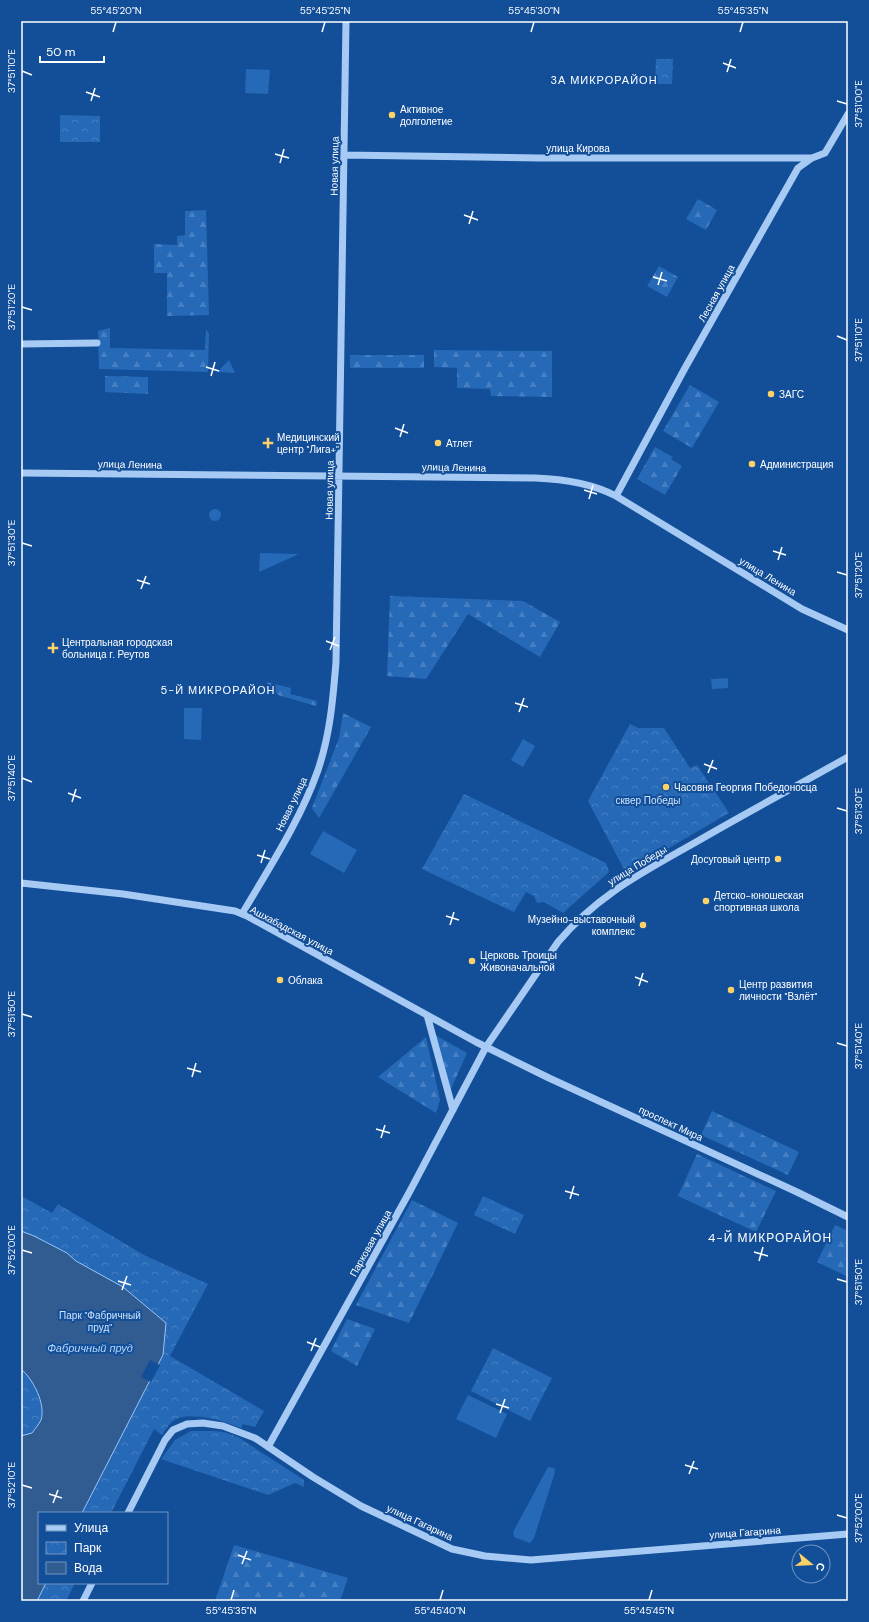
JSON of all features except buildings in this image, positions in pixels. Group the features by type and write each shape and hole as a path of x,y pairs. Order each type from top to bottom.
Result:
{"street":[{"name":"Новая улица","path":"242,914 294,822 312,785 327,736 333,705 336,662 346,21"},
{"name":"Лесная улица","path":"616,496 685,368 798,168 812,158 825,153 848,114"},
{"name":"улица Кирова","path":"344,155 547,158 812,158"},
{"path":"21,344 97,343"},
{"name":"улица Ленина","path":"21,473 547,478 589,485 616,496 802,609 848,630"},
{"name":"улица Победы","path":"486,1047 558,942 591,908 638,874 848,757"},
{"name":"Ашхабадская улица","path":"21,883 123,894 242,914 486,1047"},
{"path":"427,1015 453,1110"},
{"name":"Парковая улица","path":"268,1448 410,1191 486,1047"},
{"name":"проспект Мира","path":"486,1047 848,1217"},
{"name":"улица Гагарина","path":"129,1512 165,1440 173,1430 186,1424 203,1423 223,1426 255,1438 313,1477 361,1506 452,1549 485,1556 531,1560 848,1534"},
{"path":"83,1601 92,1584"}],"green space":[{"path":"656,59 673,59 672,84 655,84"},
{"path":"246,69 270,70 268,94 245,93"},
{"path":"60,115 100,116 100,142 60,142"},
{"path":"698,199 717,210 706,230 686,219"},
{"path":"206,210 209,315 167,316 167,273 154,273 154,244 177,245 177,236 185,235 185,211"},
{"path":"659,266 678,277 667,297 647,286"},
{"path":"110,328 110,348 205,350 206,329 209,334 208,372 99,369 98,331"},
{"path":"434,350 552,351 552,397 491,396 490,389 457,388 457,368 434,367"},
{"path":"350,355 424,355 424,368 350,368"},
{"path":"229,360 235,373 217,372"},
{"path":"105,376 148,377 148,394 105,392"},
{"path":"690,385 719,402 692,448 663,431"},
{"path":"655,447 673,457 671,459 682,466 665,495 637,479"},
{"path":"215,509 219,511 221,515 219,519 215,521 211,519 209,515 211,511"},
{"path":"260,553 299,554 259,572"},
{"path":"390,596 523,601 560,622 540,657 468,614 426,679 387,676"},
{"path":"728,678 728,688 712,689 711,679"},
{"path":"266,682 291,688 290,694 317,701 316,706 278,695"},
{"path":"184,708 202,708 201,740 184,739"},
{"path":"343,713 371,727 319,818 312,808 339,738"},
{"name":"сквер Победы","path":"630,724 638,728 664,728 690,768 697,765 729,813 626,873 588,801"},
{"path":"523,739 535,746 523,767 511,760"},
{"path":"464,794 606,863 609,872 563,913 544,902 537,903 534,896 526,892 514,912 422,869"},
{"path":"323,831 357,850 344,873 310,854"},
{"path":"435,1035 467,1053 450,1091"},
{"path":"426,1037 440,1100 436,1113 378,1077"},
{"path":"712,1111 799,1152 788,1175 701,1135"},
{"path":"697,1154 776,1191 756,1232 678,1196"},
{"name":"Фабричный пруд","path":"21,1196 52,1213 58,1204 144,1255 208,1284 170,1356 264,1411 255,1427 243,1424 241,1428 226,1422 196,1416 187,1416 172,1422 162,1435 154,1429 112,1512 38,1512 38,1584 74,1584 66,1601 21,1601"},
{"path":"483,1196 524,1215 515,1234 474,1215"},
{"path":"412,1200 458,1223 409,1323 356,1305"},
{"path":"835,1225 848,1231 848,1277 817,1262"},
{"path":"347,1319 375,1329 357,1366 331,1351"},
{"path":"493,1348 552,1378 530,1421 471,1391"},
{"path":"468,1395 507,1414 496,1438 456,1419"},
{"path":"191,1431 224,1432 238,1437 304,1480 304,1487 295,1483 268,1495 161,1459 175,1440"},
{"path":"548,1467 554,1468 555,1472 534,1538 530,1543 514,1537 513,1532"},
{"path":"234,1545 348,1578 340,1601 215,1601"}],"water":[{"name":"Фабричный пруд","path":"21,1231 67,1253 76,1261 123,1287 166,1323 163,1355 83,1512 38,1512 38,1584 46,1584 37,1601 21,1601 21,1436 32,1433 38,1425 41,1420 42,1407 34,1385 26,1373 21,1369"}],"pier":[{"path":"150,1360 160,1365 151,1382 141,1377"}],"place":[{"name":"Активное долголетие","path":"392,115"},
{"name":"ЗАГС","path":"771,394"},
{"name":"Медицинский центр \"Лига+\"","path":"268,443"},
{"name":"Атлет","path":"438,443"},
{"name":"Администрация","path":"752,464"},
{"name":"Центральная городская больница г. Реутов","path":"53,648"},
{"name":"Часовня Георгия Победоносца","path":"666,787"},
{"name":"Досуговый центр","path":"778,859"},
{"name":"Детско-юношеская спортивная школа","path":"706,901"},
{"name":"Музейно-выставочный комплекс","path":"643,925"},
{"name":"Церковь Троицы Живоначальной","path":"472,961"},
{"name":"Облака","path":"280,980"},
{"name":"Центр развития личности \"Взлёт\"","path":"731,990"}],"district":[{"name":"3А МИКРОРАЙОН","path":"604,80"},
{"name":"5-Й МИКРОРАЙОН","path":"218,690"},
{"name":"4-Й МИКРОРАЙОН","path":"770,1238"}],"park label":[{"name":"Парк \"Фабричный пруд\"","path":"100,1320"}]}
